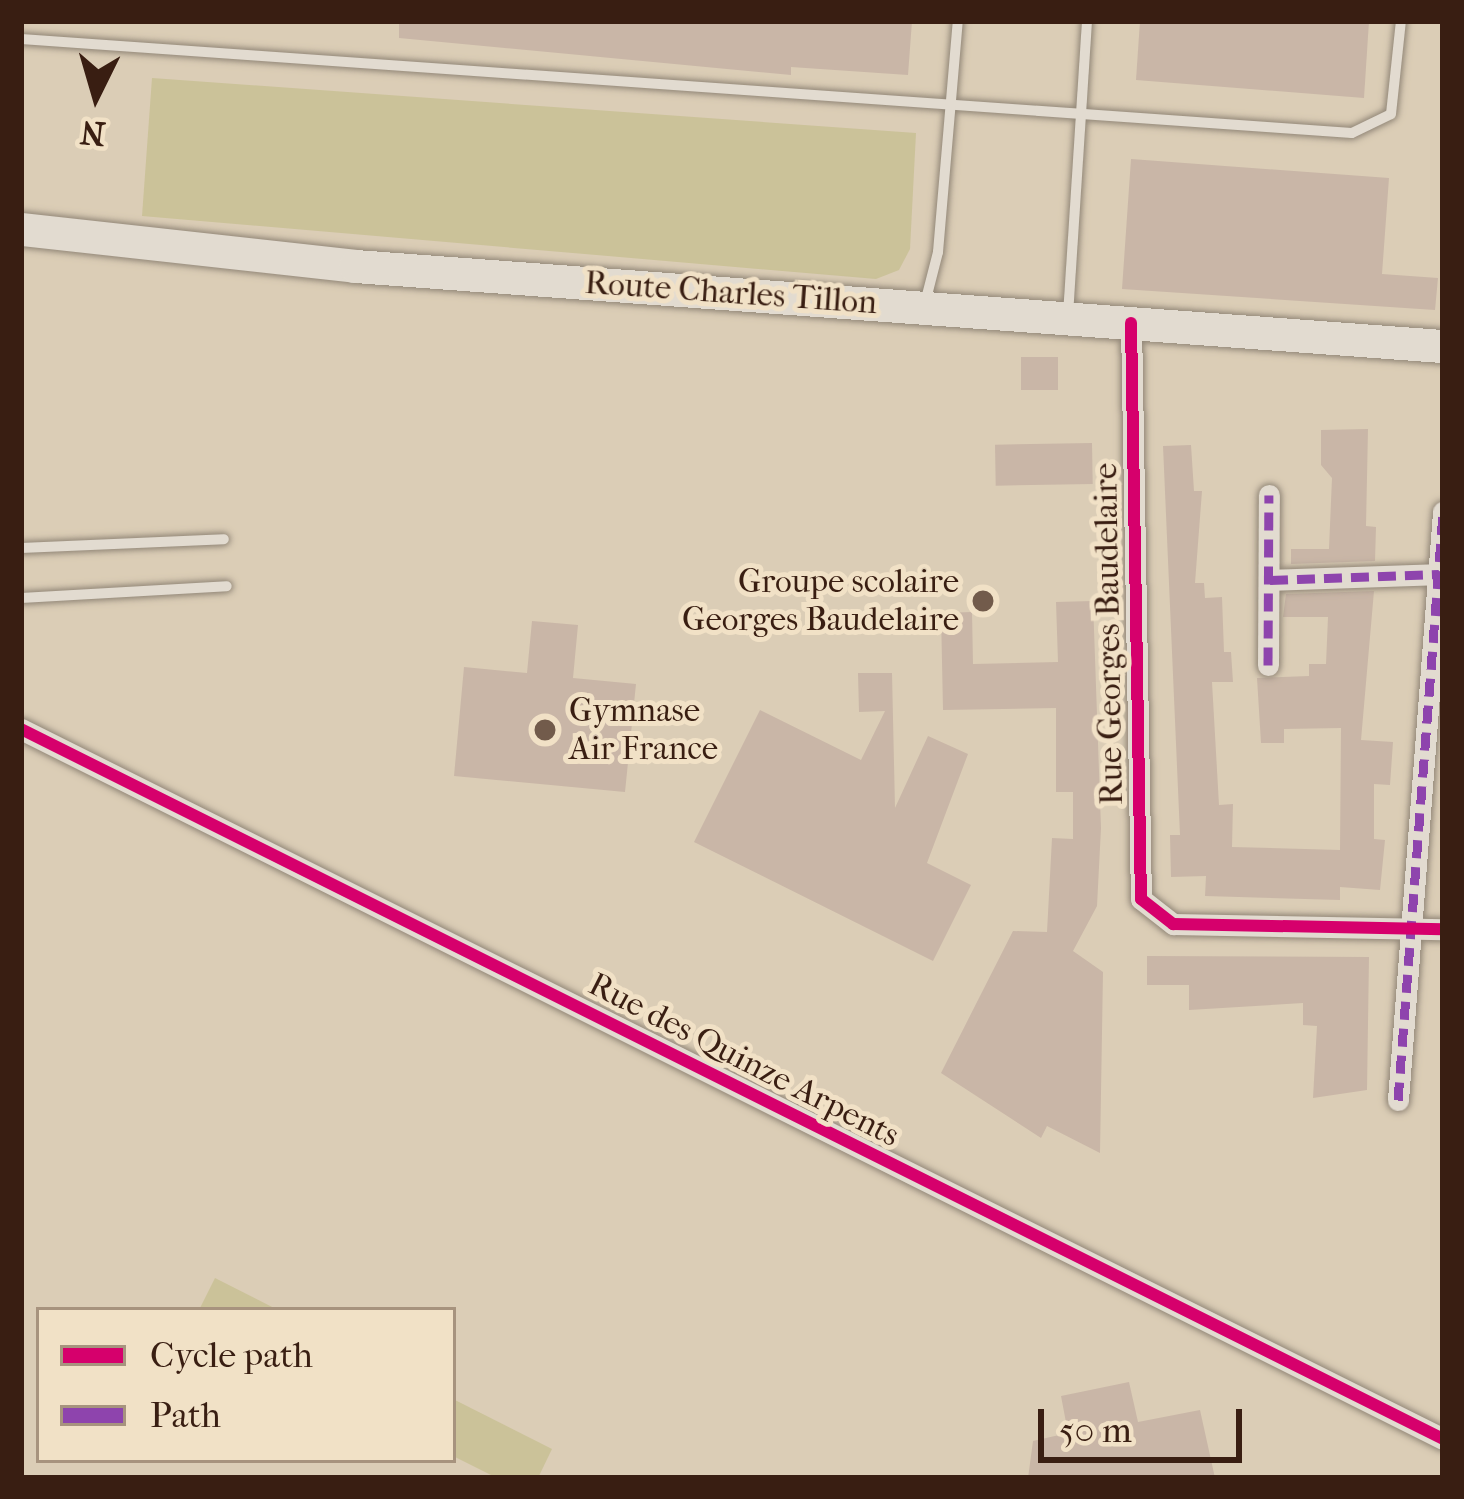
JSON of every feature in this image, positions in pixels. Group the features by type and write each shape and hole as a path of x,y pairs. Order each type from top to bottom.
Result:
{"main road":[{"name":"Route Charles Tillon","path":"21,229 355,266 1443,346"}],"street":[{"name":"Rue Georges Baudelaire","path":"1130,323 1142,806 1135,878 1152,917 1173,924 1411,928"},
{"path":"1268,665 1269,495"},
{"path":"1398,1100 1443,512"},
{"path":"1270,580 1439,574"},
{"name":"Rue des Quinze Arpents","path":"21,729 1443,1438"},
{"path":"1411,928 1443,928"}],"lane":[{"path":"924,306 958,21"},
{"path":"1068,318 1087,21"},
{"path":"21,39 1080,117 1372,131 1391,114 1401,21"},
{"path":"21,548 224,539"},
{"path":"21,598 227,586"}],"shaded area":[{"path":"152,78 916,133 910,249 899,270 876,279 142,216"},
{"path":"215,1278 272,1307 200,1307"},
{"path":"456,1401 552,1449 538,1478 497,1478 456,1458"}],"building":[{"path":"399,21 912,21 908,75 791,67 791,75 399,38"},
{"path":"1140,21 1369,21 1364,98 1136,80"},
{"path":"1131,159 1389,178 1382,274 1438,278 1435,310 1122,289"},
{"path":"1021,357 1058,357 1058,390 1021,390"},
{"path":"1368,429 1366,526 1376,527 1375,561 1291,564 1291,549 1329,549 1332,478 1321,465 1321,430"},
{"path":"1092,443 1093,484 996,486 995,445"},
{"path":"1191,445 1194,491 1202,491 1195,583 1204,583 1205,598 1222,597 1224,652 1231,652 1233,682 1212,682 1219,805 1233,804 1232,847 1340,850 1341,728 1284,729 1284,743 1261,743 1257,678 1309,676 1309,664 1326,664 1328,617 1283,617 1286,594 1374,591 1361,740 1393,742 1390,785 1374,784 1374,839 1385,840 1380,890 1340,887 1340,900 1205,896 1206,876 1171,877 1170,835 1180,835 1163,446"},
{"path":"1093,601 1101,828 1097,906 1073,951 1103,972 1100,1153 1047,1126 1041,1138 941,1073 1013,931 1047,932 1052,838 1073,839 1073,792 1056,792 1056,708 943,710 941,613 972,612 973,664 1058,662 1056,602"},
{"name":"Gymnase Air France","path":"532,621 578,625 573,678 636,684 625,792 454,776 464,667 527,673"},
{"path":"858,673 892,673 895,808 928,736 968,754 927,863 971,885 933,961 694,842 760,710 861,760 885,711 859,712"},
{"path":"1147,956 1369,957 1367,1090 1313,1098 1317,1026 1303,1025 1303,1003 1189,1010 1189,985 1147,985"},
{"path":"1129,1382 1138,1422 1200,1410 1215,1478 1028,1478 1033,1441 1068,1433 1061,1396"}],"marked path":[{"path":"1268,665 1269,495"},
{"path":"1398,1100 1443,512"},
{"path":"1270,580 1439,574"}],"cycle path":[{"path":"1131,323 1141,899 1173,924 1443,929"},
{"path":"21,729 1443,1439"}],"place":[{"name":"Groupe scolaire Georges Baudelaire","path":"983,601"},
{"name":"Gymnase Air France","path":"545,730"}]}
